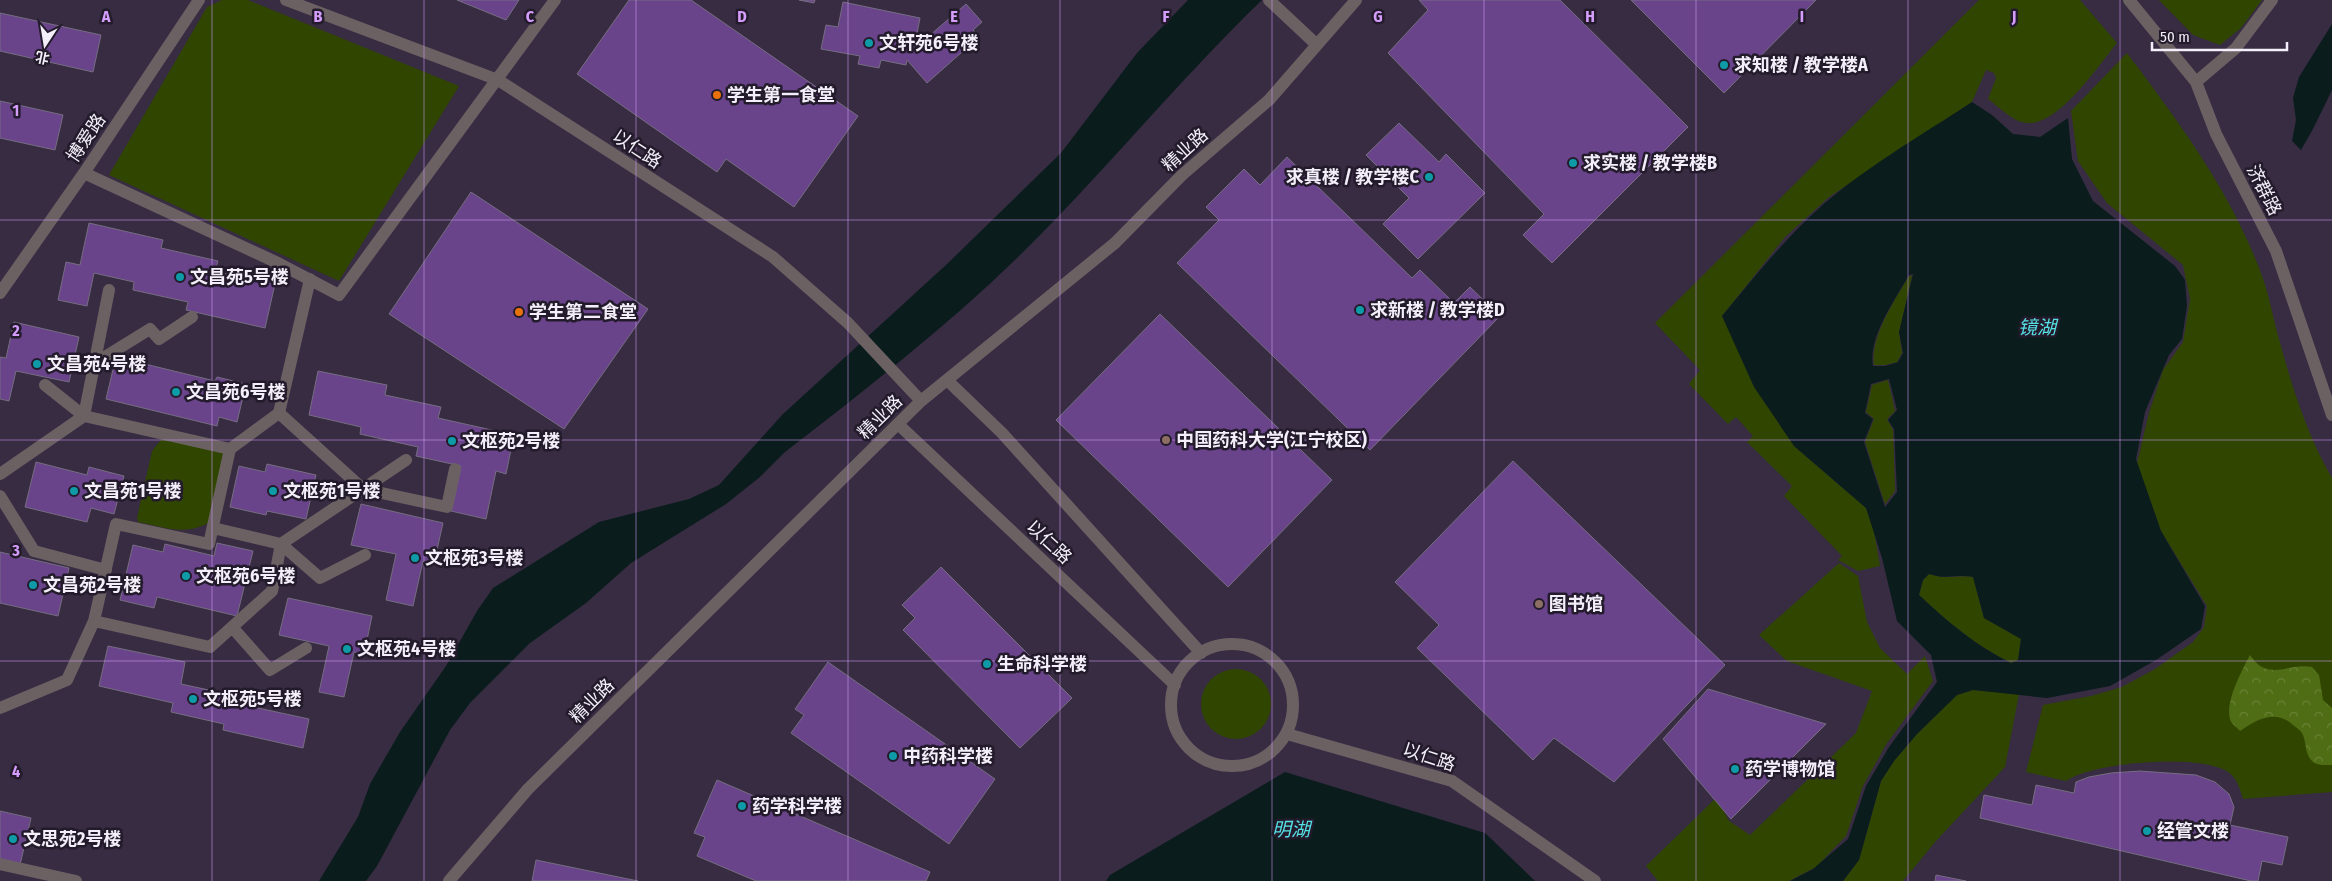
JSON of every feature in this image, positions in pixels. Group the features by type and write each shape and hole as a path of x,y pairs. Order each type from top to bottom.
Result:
{"street":[{"name":"博爱路","path":"0,293 84,172 199,0"},
{"name":"以仁路","path":"286,0 498,80 773,257 848,323 921,401"},
{"path":"84,172 310,279 339,295 555,0"},
{"path":"1269,0 1317,45"},
{"name":"精业路","path":"449,881 528,789 921,401 1115,243 1182,176 1269,100 1356,0"},
{"name":"济群路","path":"2129,0 2196,82 2216,134 2276,251 2332,414"},
{"path":"2196,82 2236,48 2272,0"},
{"path":"0,708 67,680 94,621 116,524 209,544 230,449 279,413 310,279"},
{"path":"0,474 84,416 109,290"},
{"path":"95,362 150,328 159,340 192,317"},
{"name":"以仁路","path":"947,380 1002,433 1201,653"},
{"path":"45,385 84,416 230,449"},
{"path":"279,413 363,489 446,507 455,469"},
{"name":"以仁路","path":"899,424 1175,685"},
{"path":"94,621 210,647 272,591 281,544 406,460"},
{"path":"0,496 34,551 106,570"},
{"path":"213,528 281,544 320,578 365,555"},
{"path":"232,627 270,670 306,648"},
{"path":"1220,645 1240,645 1260,651 1276,663 1288,678 1293,696 1293,716 1287,734 1274,750 1258,761 1238,766 1218,764 1199,756 1184,742 1174,725 1171,705 1175,685 1185,666 1201,653 1220,645"},
{"name":"以仁路","path":"1287,734 1452,781 1595,881"},
{"path":"0,864 76,881"}],"shaded area":[{"name":"中国药科大学(江宁校区)","path":"0,0 2332,0 2332,881 0,881"}],"green space":[{"path":"222,0 248,0 459,86 339,281 109,175 207,7"},
{"path":"1979,0 2080,0 2117,43 2089,79 2065,105 2040,121 2028,123 2017,120 1988,99 1996,78 1994,73 1986,70 1972,102 1829,197 1785,237 1722,316 1794,446 1866,508 1874,531 1880,566 1858,571 1838,560 1842,556 1784,496 1792,486 1747,442 1753,436 1736,417 1728,424 1689,384 1700,370 1655,323"},
{"path":"2159,0 2262,0 2241,28 2220,45 2193,35"},
{"path":"2127,53 2166,105 2202,158 2235,214 2249,243 2264,281 2284,357 2301,410 2315,445 2332,478 2332,792 2243,799 2236,781 2228,772 2214,766 2172,761 2147,762 2099,769 2080,774 2066,781 2026,772 2043,705 2091,696 2122,687 2155,669 2193,642 2204,627 2207,606 2161,531 2137,463 2149,413 2163,370 2183,342 2190,299 2183,265 2107,203 2078,161 2071,111"},
{"path":"1909,276 1912,276 1899,332 1902,353 1897,362 1874,365 1874,354 1880,331"},
{"path":"1888,380 1895,411 1887,419 1893,430 1895,491 1885,504 1865,442 1874,419 1866,412 1872,385"},
{"path":"163,437 226,443 208,523 199,527 182,530 138,522 137,518 152,451"},
{"path":"1839,563 1858,576 1867,622 1880,648 1907,674 1925,656 1933,681 1887,743 1863,786 1846,836 1816,867 1789,881 1658,881 1646,866 1716,798 1729,821 1750,835 1856,733 1872,691 1787,661 1759,635"},
{"path":"1929,574 1941,577 1973,577 1984,618 2021,639 2018,660 2011,663 1986,649 1952,624 1919,595 1923,580"},
{"path":"2250,655 2264,668 2279,670 2303,666 2312,667 2319,675 2323,700 2332,708 2332,765 2320,765 2310,759 2302,733 2287,720 2273,717 2266,718 2240,731 2232,722 2229,712 2232,695"},
{"path":"1236,669 1249,672 1261,679 1268,691 1271,704 1268,717 1261,729 1249,736 1236,739 1223,736 1211,729 1204,717 1201,704 1204,691 1211,679 1223,672"},
{"path":"1973,690 2019,694 2005,767 1936,841 1903,881 1843,881 1859,860 1881,781 1894,761 1917,734 1957,695"}],"water":[{"path":"1188,0 1262,0 1200,63 1017,258 962,309 875,382 785,452 760,477 726,504 631,563 586,603 530,643 470,703 450,730 377,866 366,881 319,881 358,817 370,784 400,732 446,666 477,611 493,588 599,522 689,499 719,485 783,414 946,265 1061,153 1137,53"},
{"path":"2332,24 2332,90 2301,150 2292,141 2296,120 2293,98 2299,77"},
{"name":"镜湖","path":"1972,102 1992,115 2013,134 2040,137 2068,118 2072,159 2093,201 2175,266 2185,280 2187,306 2182,339 2169,355 2145,412 2136,459 2161,531 2205,606 2201,629 2156,660 2110,686 2047,698 1973,690 1957,695 1917,734 1894,761 1881,781 1859,860 1843,881 1790,881 1813,869 1848,839 1866,786 1889,747 1937,682 1931,655 1897,621 1882,558 1866,508 1794,446 1754,387 1722,316 1803,223 1833,196 1912,140","holes":["1913,274 1899,332 1903,353 1898,362 1885,366 1873,366 1875,343 1884,319 1909,275","1889,379 1897,410 1888,420 1894,429 1897,492 1885,507 1864,442 1873,419 1865,413 1871,384","1929,574 1941,577 1973,577 1984,618 2021,639 2018,660 2011,663 1998,656 1952,624 1919,595 1923,580"]},
{"name":"明湖","path":"1285,772 1485,833 1535,881 1106,881 1110,875"}],"building":[{"path":"457,0 519,0 506,20"},
{"name":"学生第一食堂","path":"629,0 691,0 858,116 794,207 726,159 717,172 577,74"},
{"path":"799,0 815,0 814,3"},
{"name":"求实楼 / 教学楼B","path":"1419,0 1560,0 1688,127 1552,263 1523,235 1544,214 1388,53 1428,10"},
{"name":"求知楼 / 教学楼A","path":"1631,0 1816,0 1724,93"},
{"name":"文轩苑6号楼","path":"843,2 920,18 914,49 966,4 982,22 973,30 979,37 927,83 907,60 906,65 881,60 879,68 858,64 860,56 821,49 826,25 838,27"},
{"path":"0,13 101,35 93,72 0,51"},
{"path":"0,101 63,115 55,150 0,138"},
{"name":"求真楼 / 教学楼C","path":"1399,123 1439,162 1446,154 1485,193 1418,259 1383,224 1409,198 1366,155"},
{"name":"求新楼 / 教学楼D","path":"1287,157 1412,278 1420,270 1454,303 1470,287 1500,316 1370,450 1177,263 1219,220 1206,207 1244,169 1260,185"},
{"name":"学生第二食堂","path":"471,192 648,309 564,429 389,314"},
{"name":"文昌苑5号楼","path":"89,223 163,240 161,248 218,261 215,271 275,284 265,328 186,310 188,302 133,290 134,282 94,273 87,306 58,300 66,262 80,265"},
{"path":"1160,314 1332,480 1228,587 1056,420"},
{"name":"文昌苑4号楼","path":"14,322 79,337 69,382 16,371 9,401 0,399 0,357 6,358"},
{"name":"文昌苑6号楼","path":"116,357 215,381 217,377 246,384 237,422 219,417 217,426 106,399"},
{"name":"文枢苑2号楼","path":"318,371 387,385 385,395 441,407 438,418 514,435 506,474 496,471 486,519 451,511 461,466 416,456 418,447 360,434 361,427 309,415"},
{"name":"图书馆","path":"1513,461 1725,665 1614,782 1554,738 1533,760 1417,648 1439,625 1395,582"},
{"name":"文昌苑1号楼","path":"36,462 87,475 89,467 124,476 114,514 91,508 87,522 25,507"},
{"name":"文枢苑1号楼","path":"267,464 316,475 306,519 267,511 266,515 230,507 239,466 265,472"},
{"name":"文枢苑3号楼","path":"361,504 443,523 434,563 423,561 413,606 386,600 396,554 351,545"},
{"name":"文枢苑6号楼","path":"217,543 253,551 237,616 157,597 154,608 120,600 133,545 163,552 165,544 214,556"},
{"name":"文昌苑2号楼","path":"0,552 69,568 58,616 0,603"},
{"name":"生命科学楼","path":"941,567 1072,698 1020,748 903,630 915,618 902,605"},
{"name":"文枢苑4号楼","path":"288,598 372,616 364,654 354,652 344,697 319,692 329,646 279,635"},
{"name":"文枢苑5号楼","path":"108,646 185,662 181,684 232,695 230,702 309,719 303,748 223,730 224,724 171,712 173,703 99,686"},
{"name":"中药科学楼","path":"828,662 995,779 949,844 791,733 804,715 795,709"},
{"name":"药学博物馆","path":"1708,689 1826,724 1731,819 1663,739"},
{"name":"经管文楼","path":"2140,771 2196,775 2215,782 2229,794 2234,807 2230,825 2288,837 2282,865 2262,861 2258,881 2251,881 1980,818 1984,795 2032,805 2036,785 2074,793 2076,782 2089,777"},
{"name":"药学科学楼","path":"717,780 930,872 926,881 756,881 697,856 705,837 694,833"},
{"name":"文思苑2号楼","path":"0,811 31,818 20,865 0,860"},
{"path":"536,860 638,881 532,881"},
{"path":"1936,875 1966,881 1935,881"}],"place":[{"name":"文轩苑6号楼","path":"869,43"},
{"name":"求知楼 / 教学楼A","path":"1724,65"},
{"name":"学生第一食堂","path":"717,95"},
{"name":"求实楼 / 教学楼B","path":"1573,163"},
{"name":"求真楼 / 教学楼C","path":"1429,177"},
{"name":"文昌苑5号楼","path":"180,277"},
{"name":"求新楼 / 教学楼D","path":"1360,310"},
{"name":"学生第二食堂","path":"519,312"},
{"name":"文昌苑4号楼","path":"37,364"},
{"name":"文昌苑6号楼","path":"176,392"},
{"name":"中国药科大学(江宁校区)","path":"1166,440"},
{"name":"文枢苑2号楼","path":"452,441"},
{"name":"文昌苑1号楼","path":"74,491"},
{"name":"文枢苑1号楼","path":"273,491"},
{"name":"文枢苑3号楼","path":"415,558"},
{"name":"文枢苑6号楼","path":"186,576"},
{"name":"文昌苑2号楼","path":"33,585"},
{"name":"图书馆","path":"1539,604"},
{"name":"文枢苑4号楼","path":"347,649"},
{"name":"生命科学楼","path":"987,664"},
{"name":"文枢苑5号楼","path":"193,699"},
{"name":"中药科学楼","path":"893,756"},
{"name":"药学博物馆","path":"1735,769"},
{"name":"药学科学楼","path":"742,806"},
{"name":"经管文楼","path":"2147,831"},
{"name":"文思苑2号楼","path":"13,839"}]}
